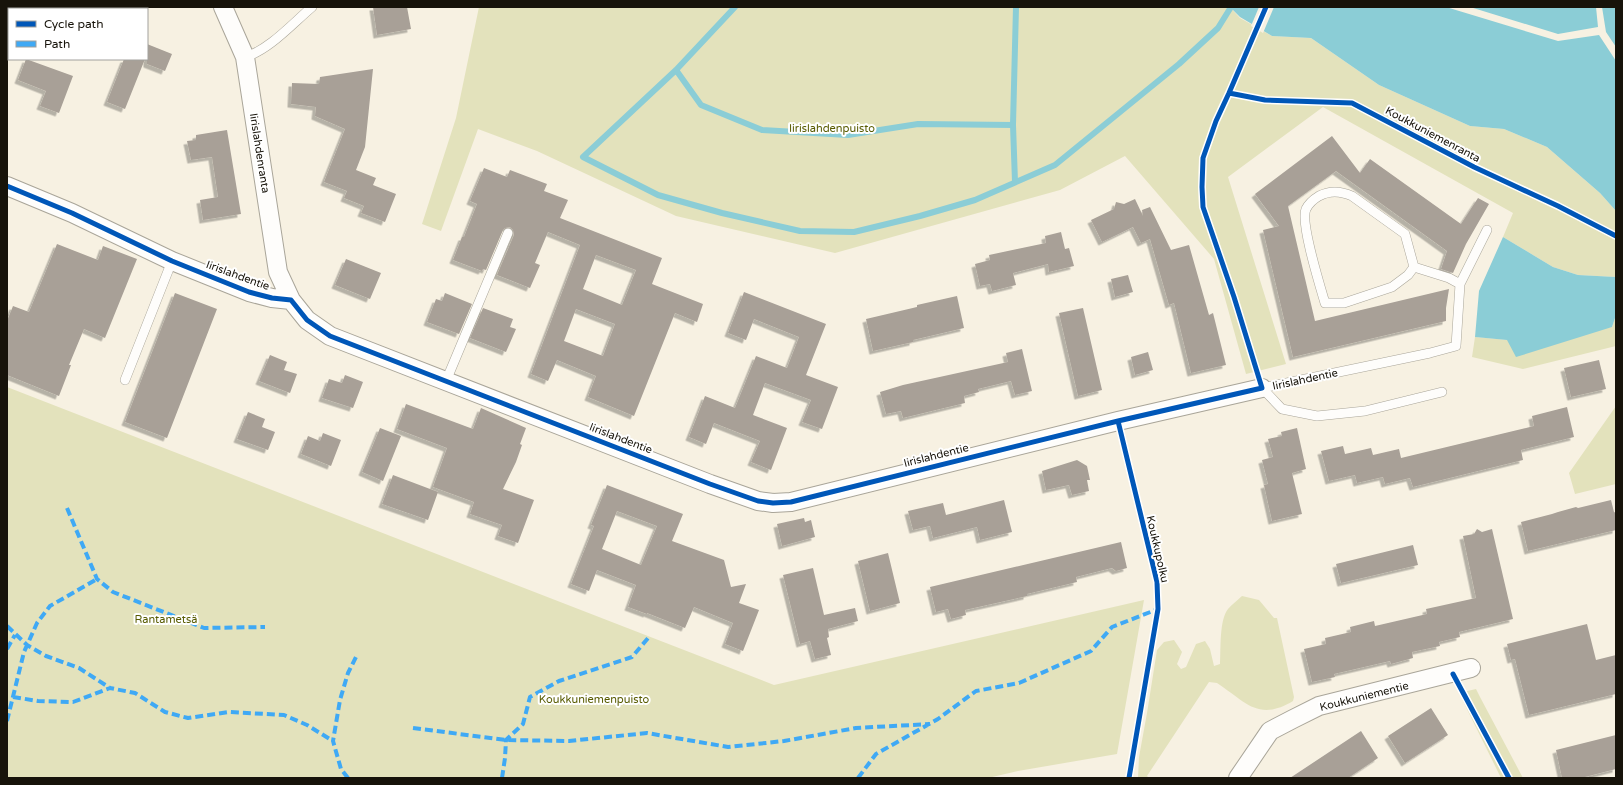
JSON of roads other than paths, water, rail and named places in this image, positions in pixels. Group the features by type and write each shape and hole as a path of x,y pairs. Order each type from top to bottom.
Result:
{"street":[{"name":"Iirislahdenranta","path":"223,7 245,57 278,272 291,300"},
{"name":"Iirislahdentie","path":"7,186 72,213 172,261 249,292 272,298 291,300 308,320 330,336 710,484 758,501 773,503 791,502 1118,421 1262,388"},
{"name":"Koukkuniementie","path":"1238,778 1270,732 1319,706 1471,668"}],"lane":[{"path":"245,57 255,54 266,47 312,7"},
{"path":"1342,191 1352,196 1405,234 1414,267 1408,275 1392,287 1344,303 1324,303 1305,225 1306,210 1313,200 1325,193 1342,191"},
{"name":"Iirislahdentie","path":"1262,388 1430,353 1456,346 1460,284 1487,230"},
{"path":"446,381 508,232"},
{"path":"125,380 172,261"},
{"path":"1414,267 1449,278 1460,284"},
{"path":"1262,388 1282,409 1317,416 1365,411 1442,392"}],"water":[{"path":"1230,7 1616,7 1616,211 1600,193 1547,147 1504,129 1470,126 1379,85 1311,38 1272,36 1240,17"},
{"path":"1503,237 1553,267 1578,275 1616,277 1616,315 1612,327 1516,357 1507,340 1475,337 1479,291"}],"waterway":[{"path":"735,7 676,70 583,157 658,195 722,213 800,231 854,232 920,216 975,200 1055,165 1179,64 1218,28 1231,7"},
{"path":"1013,125 1016,7"},
{"path":"676,70 701,105 762,130 848,135 918,124 1013,125 1015,182"}],"park label":[{"name":"Iirislahdenpuisto","path":"832,128"},
{"name":"Rantametsä","path":"166,619"},
{"name":"Koukkuniemenpuisto","path":"594,699"}]}
